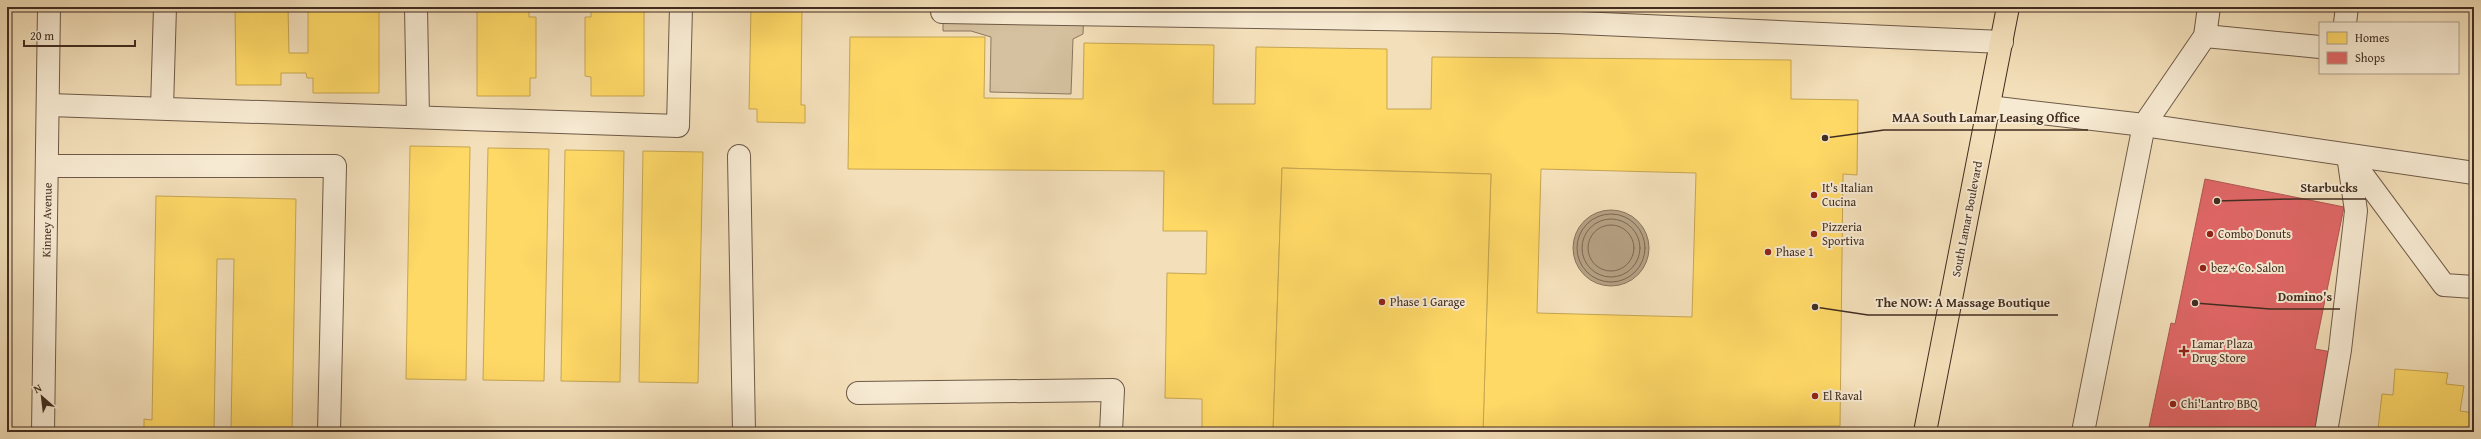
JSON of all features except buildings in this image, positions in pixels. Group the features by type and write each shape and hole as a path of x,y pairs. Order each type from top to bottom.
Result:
{"main road":[{"name":"South Lamar Boulevard","path":"1925,432 2008,7"}],"street":[{"name":"Kinney Avenue","path":"43,432 49,105 49,7"},
{"path":"162,108 165,7"},
{"path":"416,7 418,117"},
{"path":"49,105 678,126 681,7"},
{"path":"2083,432 2144,125 2205,36 2209,7"},
{"path":"2345,22 2347,7"},
{"path":"942,12 1557,22 2002,42"},
{"path":"2205,36 2319,47"},
{"path":"1989,107 2144,125 2474,173"},
{"path":"2348,155 2444,285 2474,287"},
{"path":"2326,432 2340,350 2356,212 2348,155"},
{"path":"739,156 744,432"},
{"path":"48,166 335,166 329,432"},
{"path":"858,393 1113,390 1111,432"}],"shaded area":[{"path":"943,7 1084,7 1083,34 1073,39 1071,94 990,92 991,37 971,31 943,31"}],"water":[{"path":"1611,210 1625,213 1638,221 1646,234 1649,248 1646,262 1638,275 1625,283 1611,286 1597,283 1584,275 1576,262 1573,248 1576,234 1584,221 1597,213"}],"place":[{"name":"MAA South Lamar Leasing Office","path":"1825,138"},
{"name":"It's Italian Cucina","path":"1814,195"},
{"name":"Starbucks","path":"2217,201"},
{"name":"Pizzeria Sportiva","path":"1814,234"},
{"name":"Combo Donuts","path":"2210,234"},
{"name":"Phase 1","path":"1768,252"},
{"name":"bez + Co. Salon","path":"2203,268"},
{"name":"Phase 1 Garage","path":"1382,302"},
{"name":"Domino's","path":"2195,303"},
{"name":"The NOW: A Massage Boutique","path":"1815,307"},
{"name":"Lamar Plaza Drug Store","path":"2184,351"},
{"name":"El Raval","path":"1815,396"},
{"name":"Chi'Lantro BBQ","path":"2173,404"}]}
